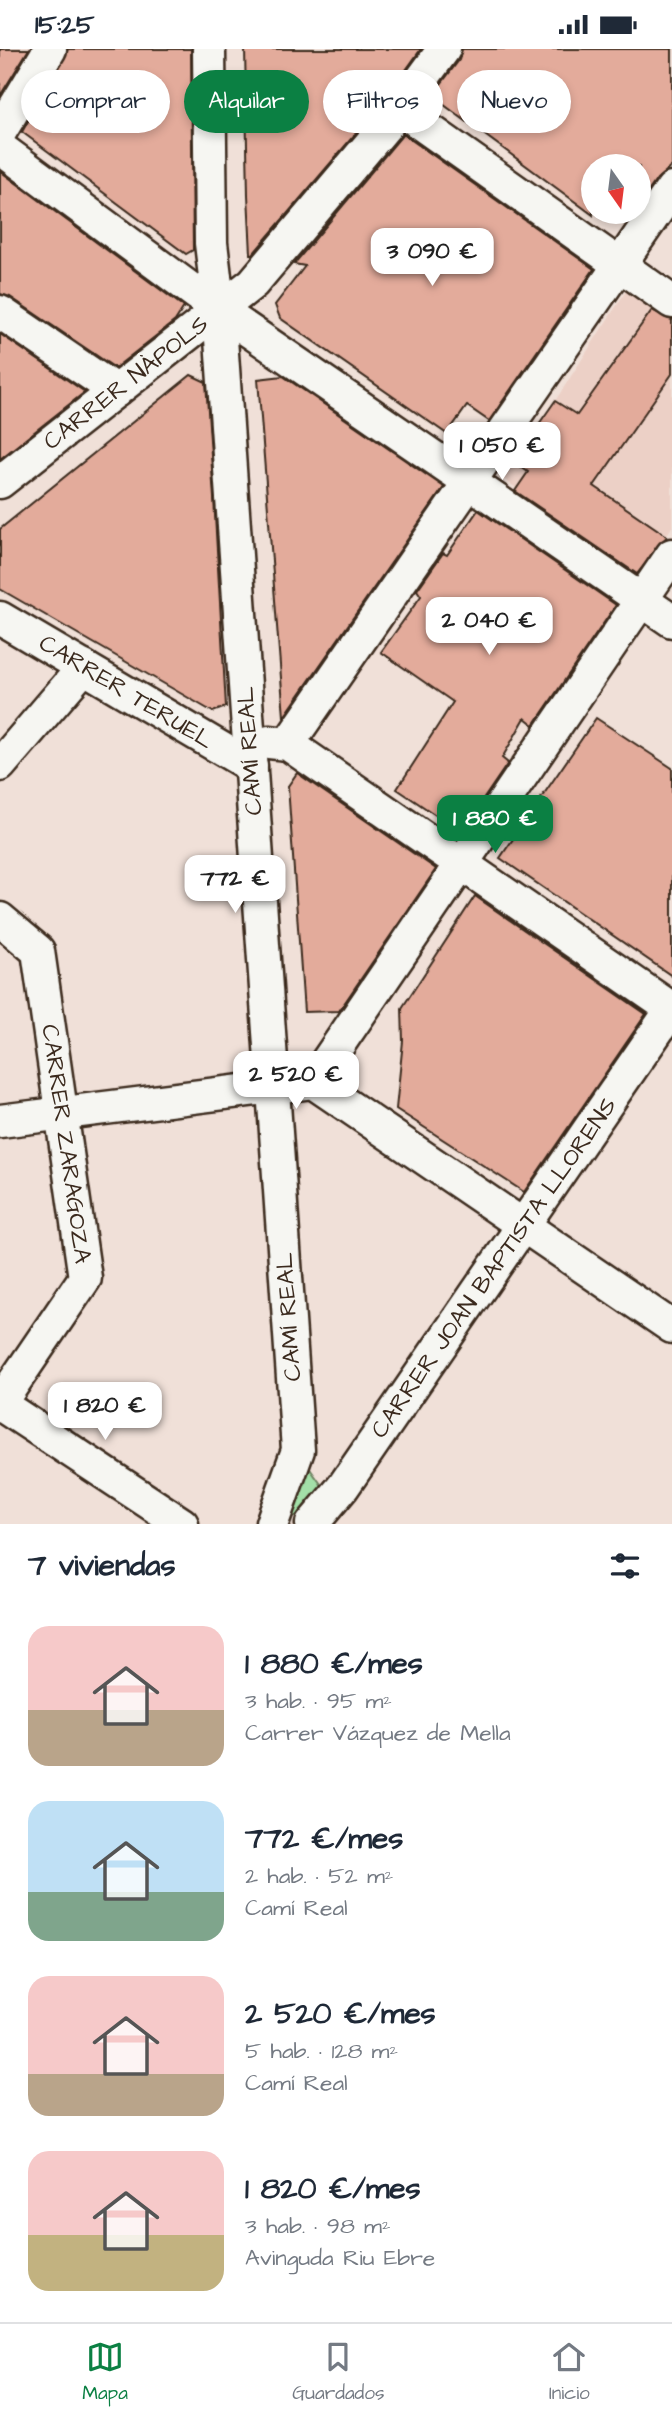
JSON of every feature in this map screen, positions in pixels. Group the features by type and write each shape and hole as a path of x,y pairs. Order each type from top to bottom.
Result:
{"street":[{"path":"0,132 50,49"},
{"name":"CAMÍ REAL","path":"209,49 211,243 219,310 298,1450 273,1524"},
{"name":"CARRER NÀPOLS","path":"429,70 444,49"},
{"name":"CARRER NÀPOLS","path":"0,482 253,283 380,133"},
{"path":"434,133 672,302"},
{"path":"0,148 219,310 471,480 672,621"},
{"path":"250,753 288,744 672,189"},
{"path":"0,312 116,391"},
{"path":"325,1090 332,1053 672,555"},
{"name":"CARRER TERUEL","path":"0,618 84,667 250,753"},
{"path":"0,765 84,667"},
{"path":"288,744 672,1009"},
{"name":"CARRER ZARAGOZA","path":"0,919 38,951 85,1278 0,1404"},
{"name":"CARRER JOAN BAPTISTA LLORENS","path":"312,1524 343,1487 672,1009"},
{"path":"0,1121 273,1087 325,1090 672,1327"},
{"path":"0,1404 182,1524"},
{"path":"249,1524 273,1524"}],"shaded area":[{"path":"628,288 672,319 672,527 640,574 499,476 555,401"}],"green space":[{"path":"308,1466 323,1487 298,1517 291,1515"}],"building":[{"path":"0,49 29,49 0,96"},
{"path":"68,49 191,49 191,70 184,70 184,133 192,133 193,250 186,254 23,133 170,133 170,70 56,70"},
{"path":"245,49 421,49 406,70 323,70 323,133 356,133 253,254 247,133 309,133 309,70 245,70"},
{"path":"462,49 672,49 672,166 651,188 651,154 581,154 581,206 482,133 571,133 571,70 457,70 457,114 443,104 443,81 459,60"},
{"path":"403,134 594,269 489,421 467,406 447,434 280,318 275,305 305,266 294,264"},
{"path":"0,171 184,307 175,321 115,368 10,297 0,294"},
{"path":"652,310 672,320 672,374 594,486 667,536 637,574 515,491 528,472 513,461 555,401 577,415"},
{"path":"0,334 85,392 0,459"},
{"path":"191,375 206,382 214,498 226,707 213,712 0,589 0,529"},
{"path":"283,376 444,487 284,717 258,379"},
{"path":"478,510 616,605 534,725 525,718 502,758 508,763 461,832 397,789 453,702 381,652 421,596 417,590 443,553 447,555"},
{"path":"596,718 672,768 672,976 500,858"},
{"path":"297,773 436,869 339,1011 304,1012 288,786"},
{"path":"475,896 646,1014 524,1192 396,1109 403,1041 402,1008"}]}
